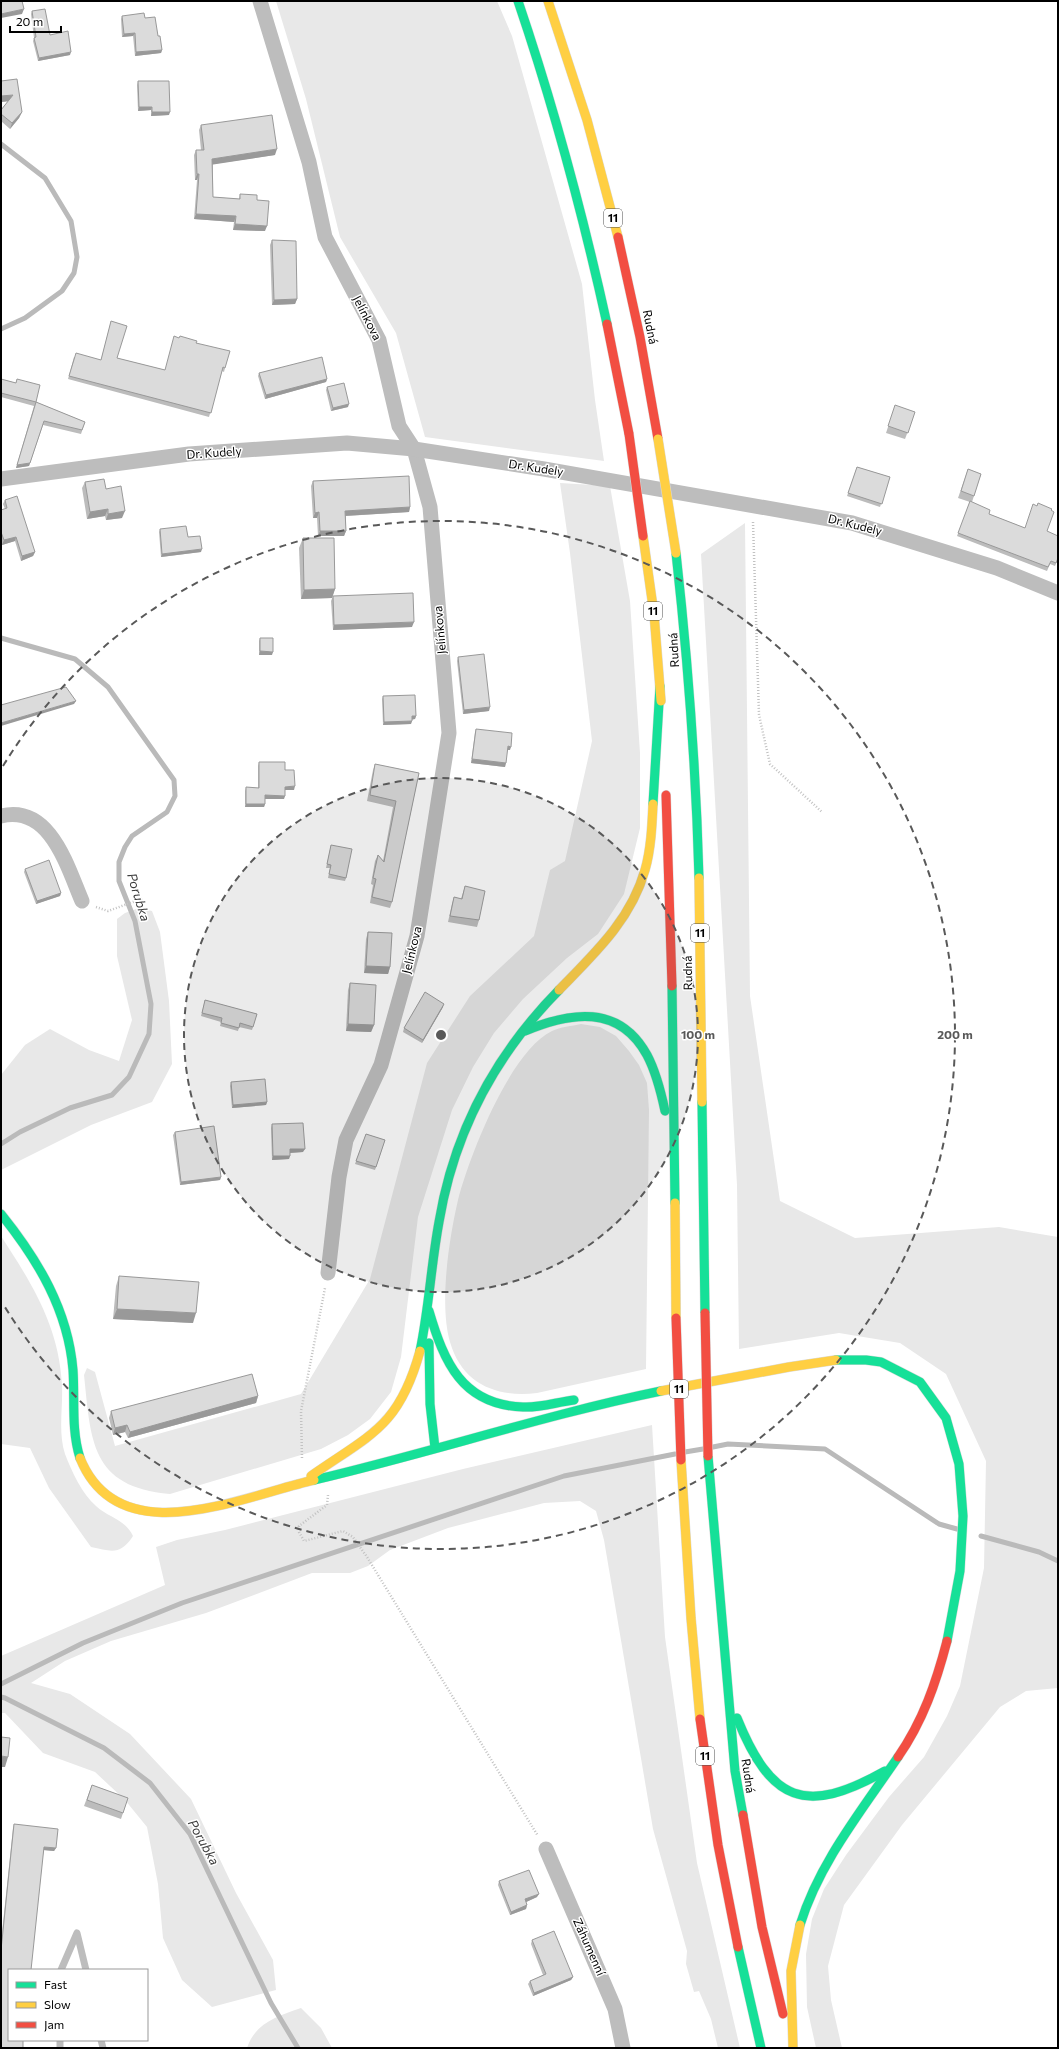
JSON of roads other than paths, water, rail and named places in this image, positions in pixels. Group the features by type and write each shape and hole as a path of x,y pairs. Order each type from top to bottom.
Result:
{"highway":[{"name":"Rudná","path":"518,1 554,112 572,176 598,280 629,434 654,614 665,765"},
{"name":"Rudná","path":"548,1 582,103 614,222 637,322 658,439 676,553 685,623 695,782 700,930 708,1456 735,1771 748,1856 762,1927 792,2048"},
{"path":"302,1483 332,1460 367,1440 393,1413 411,1382 428,1310 439,1221 444,1195 457,1153 487,1082 504,1056 550,998 608,940 628,910 640,886 652,832 660,686"},
{"name":"Rudná","path":"666,788 671,927 676,1318 681,1460 697,1690 707,1776 720,1862 761,2048"},
{"path":"524,1032 557,1018 575,1015 601,1018 623,1029 640,1044 648,1058 660,1091 673,1140"},
{"path":"1,1214 30,1252 40,1269 59,1309 71,1352 78,1453 89,1476 106,1496 124,1506 144,1512 182,1513 202,1510 324,1477 392,1462 435,1448 644,1395 755,1374 854,1359 880,1362 902,1370 922,1383 941,1408 947,1419 956,1446 963,1494 959,1584 954,1617 925,1710 904,1750 891,1767 823,1870 808,1898 800,1923 792,1959 790,1996 792,2048"},
{"path":"428,1310 440,1348 454,1374 470,1391 493,1403 523,1407 597,1397 644,1395"},
{"path":"428,1310 430,1404 435,1448"},
{"path":"727,1687 746,1742 758,1765 774,1781 792,1793 820,1797 845,1793 865,1784 891,1767"}],"street":[{"name":"Jelínkova","path":"260,1 309,162 325,237 379,340 399,426 414,449 430,507 449,732 417,936 381,1065 346,1140 339,1177 328,1273"},
{"name":"Dr. Kudely","path":"1,479 189,454 347,443 414,449 544,469 852,523 997,568 1058,593"},
{"path":"1,816 23,815 42,826 58,845 82,901"},
{"name":"Záhumenní","path":"546,1849 615,2008 623,2048"}],"lane":[{"path":"61,1969 77,1933 86,1969"}],"waterway":[{"name":"Porubka","path":"1,144 45,178 71,221 77,257 74,273 62,291 25,318 1,329"},
{"name":"Porubka","path":"1,638 75,659 108,687 174,780 175,796 167,812 132,836 125,847 119,862 119,881 135,921 151,1004 149,1034 129,1077 112,1095 70,1108 20,1132 1,1144"},
{"path":"713,1447 728,1444 825,1449 939,1524 957,1529"},
{"path":"685,1452 703,1449"},
{"path":"1,1684 83,1643 182,1603 564,1476 675,1454"},
{"path":"981,1536 1039,1552 1058,1561"},
{"name":"Porubka","path":"1,1697 104,1748 150,1783 190,1834 271,2003 298,2048"}]}
